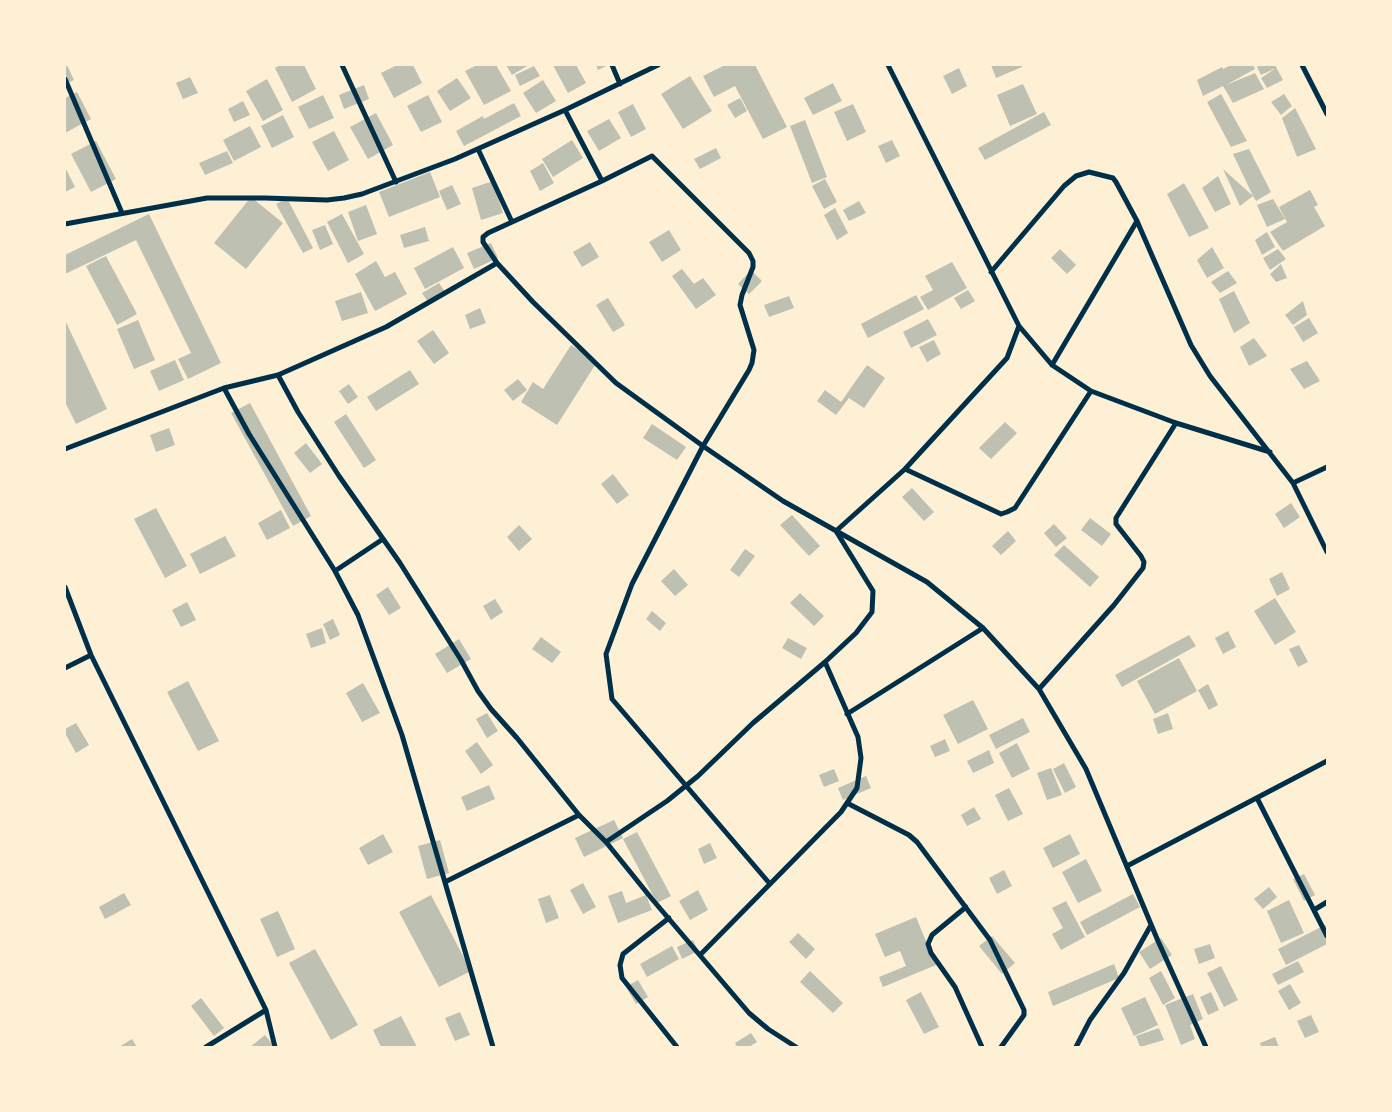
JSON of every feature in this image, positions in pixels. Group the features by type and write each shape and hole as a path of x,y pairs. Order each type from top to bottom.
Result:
{"street":[{"path":"342,65 396,182"},
{"path":"612,65 620,84"},
{"path":"65,224 208,198 327,200 344,198 396,182 478,149 658,65"},
{"path":"888,65 1019,326 1052,365 1091,391 1176,423 1270,452"},
{"path":"1302,65 1327,114"},
{"path":"65,79 122,213"},
{"path":"565,110 602,181"},
{"path":"478,149 512,222"},
{"path":"770,884 612,700 606,654 632,584 703,446 752,363 754,350 740,305 754,261 749,252 652,156 512,222 483,237 483,242 497,263 533,302 616,384 703,446 783,501 927,582 983,628 1039,689 1086,769 1151,925 1206,1047"},
{"path":"991,272 1064,186 1076,176 1089,172 1113,178 1137,221 1191,345 1210,376 1293,483 1327,552"},
{"path":"1052,365 1137,221"},
{"path":"65,449 224,388 278,375 386,327 497,263"},
{"path":"836,530 905,468 1007,358 1019,326"},
{"path":"278,375 298,412 339,476 383,539 491,710 517,738 580,815 606,842 749,1013 768,1029 796,1047"},
{"path":"224,388 267,463 335,571 358,614 398,726 493,1047"},
{"path":"905,468 1000,514 1008,512 1015,508 1091,391"},
{"path":"1039,689 1114,605 1143,568 1144,562 1141,556 1116,524 1116,518 1176,423"},
{"path":"1293,483 1327,467"},
{"path":"606,842 667,801 698,776 753,723 856,633 872,612 873,591 836,530"},
{"path":"335,571 383,539"},
{"path":"65,587 91,655 266,1010 275,1047"},
{"path":"847,714 983,628"},
{"path":"65,668 91,655"},
{"path":"700,955 841,812 857,788 862,758 858,737 825,662"},
{"path":"1127,866 1327,761"},
{"path":"1257,798 1327,936"},
{"path":"847,803 909,835 924,850 990,940 1024,1010 1024,1015 1001,1047"},
{"path":"445,882 580,815"},
{"path":"1314,910 1327,902"},
{"path":"966,907 932,935 928,944 931,953 955,987 982,1047"},
{"path":"669,918 623,954 620,965 622,978 676,1047"},
{"path":"1076,1047 1090,1020 1124,973 1151,925"},
{"path":"206,1047 266,1010"}],"building":[{"path":"65,65 67,65 74,80 65,84"},
{"path":"280,65 304,65 316,89 292,102 275,68"},
{"path":"397,65 413,65 422,83 394,98 381,73"},
{"path":"477,65 496,65 511,91 484,105 465,71"},
{"path":"506,65 529,65 512,75"},
{"path":"553,65 576,65 586,83 568,93"},
{"path":"596,65 608,65 598,70"},
{"path":"725,65 755,65 787,127 763,139 735,86 714,97 703,76"},
{"path":"991,65 1022,65 1022,67 996,78"},
{"path":"1231,65 1253,65 1255,69 1226,85 1255,73 1264,89 1233,103 1223,86 1203,96 1197,80 1222,67 1223,69"},
{"path":"1261,65 1275,65 1283,80 1267,88 1261,78 1276,68 1261,75 1257,67"},
{"path":"534,66 540,76 520,86 515,75"},
{"path":"959,68 967,86 952,94 943,76"},
{"path":"690,76 712,111 683,129 661,94"},
{"path":"190,77 198,93 183,99 176,83"},
{"path":"457,78 471,98 450,111 437,91"},
{"path":"267,79 283,110 263,121 246,91"},
{"path":"543,80 556,101 536,113 523,93"},
{"path":"833,83 842,101 813,115 804,98"},
{"path":"1023,84 1037,114 1010,126 997,95"},
{"path":"364,85 369,99 344,109 339,95"},
{"path":"77,92 91,119 65,133 65,98"},
{"path":"1221,94 1247,141 1231,147 1207,102"},
{"path":"1284,94 1292,106 1281,115 1271,102"},
{"path":"323,95 334,118 309,129 298,107"},
{"path":"428,95 442,122 421,132 407,106"},
{"path":"740,98 747,111 735,118 727,105"},
{"path":"243,101 250,115 234,122 228,109"},
{"path":"514,103 521,116 464,146 456,131 483,116 484,119"},
{"path":"633,104 646,129 631,137 618,112"},
{"path":"853,104 866,132 847,141 834,112"},
{"path":"1295,108 1316,149 1297,157 1282,118"},
{"path":"1044,112 1051,125 985,160 978,148"},
{"path":"376,113 393,145 368,159 350,127"},
{"path":"283,115 294,137 272,148 261,126"},
{"path":"609,119 621,138 599,151 587,131"},
{"path":"805,120 827,177 812,183 790,126"},
{"path":"250,126 261,147 234,161 223,140"},
{"path":"334,131 349,160 328,171 312,142"},
{"path":"572,140 583,158 553,177 542,159"},
{"path":"892,140 900,156 886,163 878,146"},
{"path":"96,141 116,179 91,192 71,154"},
{"path":"716,148 721,158 700,169 694,159"},
{"path":"1249,149 1271,192 1256,201 1233,154"},
{"path":"227,151 233,163 205,175 199,163"},
{"path":"543,163 554,183 540,191 530,171"},
{"path":"65,167 75,187 65,192"},
{"path":"1223,169 1253,196 1240,206"},
{"path":"430,172 440,197 389,217 379,192"},
{"path":"1218,176 1231,204 1215,212 1202,188"},
{"path":"825,179 837,202 824,209 812,186"},
{"path":"493,181 503,213 481,220 472,188"},
{"path":"1184,183 1209,228 1189,237 1167,194"},
{"path":"452,185 461,204 447,210 439,191"},
{"path":"1310,190 1318,205 1314,207 1325,226 1283,251 1270,232 1287,222 1279,207"},
{"path":"251,197 283,223 246,269 214,243"},
{"path":"287,198 313,248 303,253 276,204"},
{"path":"1273,199 1285,219 1267,227 1257,205"},
{"path":"859,201 866,213 849,221 843,210"},
{"path":"366,205 377,234 358,241 348,212"},
{"path":"835,208 848,233 837,240 824,215"},
{"path":"149,214 221,363 188,379 178,359 191,353 136,240 65,274 65,255"},
{"path":"342,214 364,254 348,263 327,222"},
{"path":"325,225 333,244 320,250 312,230"},
{"path":"425,227 429,241 404,248 400,235"},
{"path":"669,230 681,250 662,262 649,242"},
{"path":"1267,232 1275,247 1262,255 1255,240"},
{"path":"590,242 599,257 582,267 573,252"},
{"path":"491,243 498,258 474,269 467,253"},
{"path":"453,247 464,268 425,289 414,268"},
{"path":"1212,247 1224,268 1207,278 1197,260"},
{"path":"1060,249 1076,265 1067,274 1051,258"},
{"path":"1278,249 1286,259 1270,270 1263,258"},
{"path":"106,256 137,314 117,325 86,266"},
{"path":"376,261 385,277 395,272 407,294 375,311 355,274"},
{"path":"952,262 967,288 928,310 920,297 933,290 925,276"},
{"path":"1281,264 1287,278 1276,282 1270,274"},
{"path":"682,269 694,284 703,278 716,295 696,309 672,276"},
{"path":"751,270 762,281 749,294 738,284"},
{"path":"1228,271 1237,283 1220,293 1211,282"},
{"path":"439,283 445,292 428,302 422,293"},
{"path":"968,290 975,301 961,309 954,298"},
{"path":"1234,291 1250,323 1234,333 1219,299"},
{"path":"361,292 368,313 342,321 335,301"},
{"path":"916,295 924,309 868,338 861,324"},
{"path":"789,296 794,308 769,317 764,305"},
{"path":"608,298 625,325 613,332 596,305"},
{"path":"1303,301 1307,315 1293,325 1285,315"},
{"path":"480,308 486,323 470,329 465,315"},
{"path":"1309,318 1318,333 1303,342 1294,327"},
{"path":"928,319 937,335 911,348 903,332"},
{"path":"65,320 107,409 76,424 65,402"},
{"path":"138,320 155,360 134,369 117,329"},
{"path":"433,330 449,353 434,364 417,341"},
{"path":"1254,338 1267,356 1249,366 1240,347"},
{"path":"934,340 941,354 927,362 919,347"},
{"path":"571,345 597,362 557,425 521,402 533,382 543,389"},
{"path":"175,360 184,380 159,391 150,371"},
{"path":"1307,361 1320,381 1304,389 1290,369"},
{"path":"867,365 885,378 864,408 849,398 836,415 817,401 825,390 841,402"},
{"path":"410,370 419,384 376,411 367,397"},
{"path":"518,379 527,390 513,401 504,390"},
{"path":"349,384 358,397 348,404 339,391"},
{"path":"250,403 311,516 293,526 231,413"},
{"path":"346,414 376,460 364,468 334,422"},
{"path":"1005,422 1017,433 991,459 979,448"},
{"path":"652,424 686,447 677,460 643,438"},
{"path":"169,428 175,445 156,452 150,435"},
{"path":"306,443 322,464 310,473 294,453"},
{"path":"613,474 629,495 617,504 601,484"},
{"path":"912,488 934,512 924,521 902,497"},
{"path":"1291,503 1300,517 1284,528 1275,514"},
{"path":"156,508 187,566 165,578 134,519"},
{"path":"281,510 290,528 267,540 258,523"},
{"path":"792,515 820,546 809,556 780,525"},
{"path":"1090,518 1111,534 1102,546 1081,530"},
{"path":"1054,524 1067,538 1056,547 1044,533"},
{"path":"519,525 532,539 519,551 507,537"},
{"path":"1008,531 1016,541 1001,555 992,546"},
{"path":"225,536 236,556 200,574 190,554"},
{"path":"1064,545 1099,577 1090,587 1054,555"},
{"path":"745,549 755,556 739,577 730,570"},
{"path":"674,569 688,585 675,596 661,581"},
{"path":"1282,572 1290,589 1277,596 1269,579"},
{"path":"388,587 401,608 389,615 376,595"},
{"path":"800,593 824,616 814,626 790,603"},
{"path":"1275,598 1296,632 1275,645 1254,611"},
{"path":"495,599 503,612 491,620 483,606"},
{"path":"187,602 196,620 181,627 172,610"},
{"path":"652,611 666,623 660,631 646,619"},
{"path":"333,619 340,635 330,640 323,624"},
{"path":"322,628 326,643 311,648 306,634"},
{"path":"1228,631 1236,647 1223,654 1215,638"},
{"path":"1189,635 1196,646 1122,687 1115,675"},
{"path":"541,637 561,652 552,663 532,649"},
{"path":"788,638 807,648 801,659 782,648"},
{"path":"459,639 471,659 447,673 435,654"},
{"path":"1299,645 1308,662 1298,667 1289,649"},
{"path":"1179,658 1197,691 1155,714 1137,681"},
{"path":"188,681 219,741 198,751 167,692"},
{"path":"363,683 380,713 362,722 346,693"},
{"path":"1208,684 1218,705 1209,710 1198,690"},
{"path":"973,700 988,729 958,744 943,715"},
{"path":"487,713 498,731 487,738 476,719"},
{"path":"1168,713 1173,729 1158,734 1153,719"},
{"path":"1023,718 1030,732 996,749 989,735"},
{"path":"76,723 89,745 76,753 65,733 65,729"},
{"path":"945,739 950,751 935,757 930,746"},
{"path":"477,742 493,765 481,774 465,751"},
{"path":"1017,743 1030,769 1012,778 999,753"},
{"path":"989,750 994,763 973,773 967,761"},
{"path":"1064,763 1076,787 1065,793 1053,769"},
{"path":"1051,768 1062,795 1047,800 1037,773"},
{"path":"834,769 839,781 824,787 819,775"},
{"path":"866,776 871,788 843,800 838,788"},
{"path":"489,785 495,799 467,811 461,797"},
{"path":"1009,788 1023,814 1008,821 995,795"},
{"path":"974,807 981,819 967,826 961,815"},
{"path":"614,820 623,838 584,857 575,838"},
{"path":"637,832 671,896 657,903 623,839"},
{"path":"383,834 393,852 368,865 359,848"},
{"path":"1070,834 1080,854 1053,868 1043,848"},
{"path":"440,840 449,873 427,879 418,846"},
{"path":"710,843 717,858 704,864 698,849"},
{"path":"1086,859 1102,891 1078,903 1062,872"},
{"path":"1004,870 1012,886 997,894 989,878"},
{"path":"1304,874 1315,895 1304,901 1293,879"},
{"path":"583,883 596,907 583,914 570,890"},
{"path":"1269,887 1277,897 1263,909 1254,899"},
{"path":"698,890 708,910 690,920 679,901"},
{"path":"622,891 626,903 646,895 652,910 618,923 608,896"},
{"path":"124,893 131,905 105,919 99,907"},
{"path":"1133,894 1140,907 1087,935 1080,922"},
{"path":"431,895 471,971 439,987 399,912"},
{"path":"550,895 559,918 546,923 538,899"},
{"path":"1289,900 1304,933 1281,943 1267,911"},
{"path":"1066,901 1085,937 1061,950 1052,934 1063,928 1052,908"},
{"path":"278,911 295,949 277,957 260,919"},
{"path":"916,917 936,965 883,987 879,977 906,966 900,951 885,957 875,934"},
{"path":"1327,924 1327,944 1286,965 1278,949"},
{"path":"798,933 815,949 806,959 789,942"},
{"path":"992,936 1015,963 1002,974 979,946"},
{"path":"1161,938 1172,955 1150,969 1139,952"},
{"path":"693,940 698,951 682,959 677,947"},
{"path":"1210,944 1215,958 1199,964 1194,949"},
{"path":"672,946 679,959 647,977 640,964"},
{"path":"315,949 358,1025 331,1040 289,963"},
{"path":"1298,961 1304,972 1278,985 1272,974"},
{"path":"1114,964 1119,978 1053,1006 1048,992"},
{"path":"1221,966 1238,1000 1224,1007 1207,973"},
{"path":"810,971 843,1003 833,1013 800,982"},
{"path":"1161,971 1175,998 1163,1005 1149,978"},
{"path":"638,980 648,997 636,1004 626,987"},
{"path":"1290,984 1301,1003 1289,1010 1278,991"},
{"path":"921,992 939,1027 924,1034 906,1000"},
{"path":"1211,992 1219,1010 1208,1015 1200,997"},
{"path":"1193,994 1203,1019 1190,1025 1195,1039 1181,1045 1165,1005"},
{"path":"1145,997 1158,1025 1134,1036 1121,1008"},
{"path":"201,998 224,1028 214,1036 191,1006"},
{"path":"460,1012 470,1035 455,1041 445,1018"},
{"path":"1311,1015 1319,1032 1305,1038 1297,1021"},
{"path":"401,1016 417,1047 381,1047 373,1030"},
{"path":"1159,1028 1164,1040 1140,1047 1136,1036"},
{"path":"751,1033 757,1042 749,1047 737,1047 735,1043"},
{"path":"265,1035 273,1045 271,1047 250,1047"},
{"path":"1275,1037 1279,1047 1261,1047 1260,1043"},
{"path":"132,1039 137,1047 119,1047"}]}
